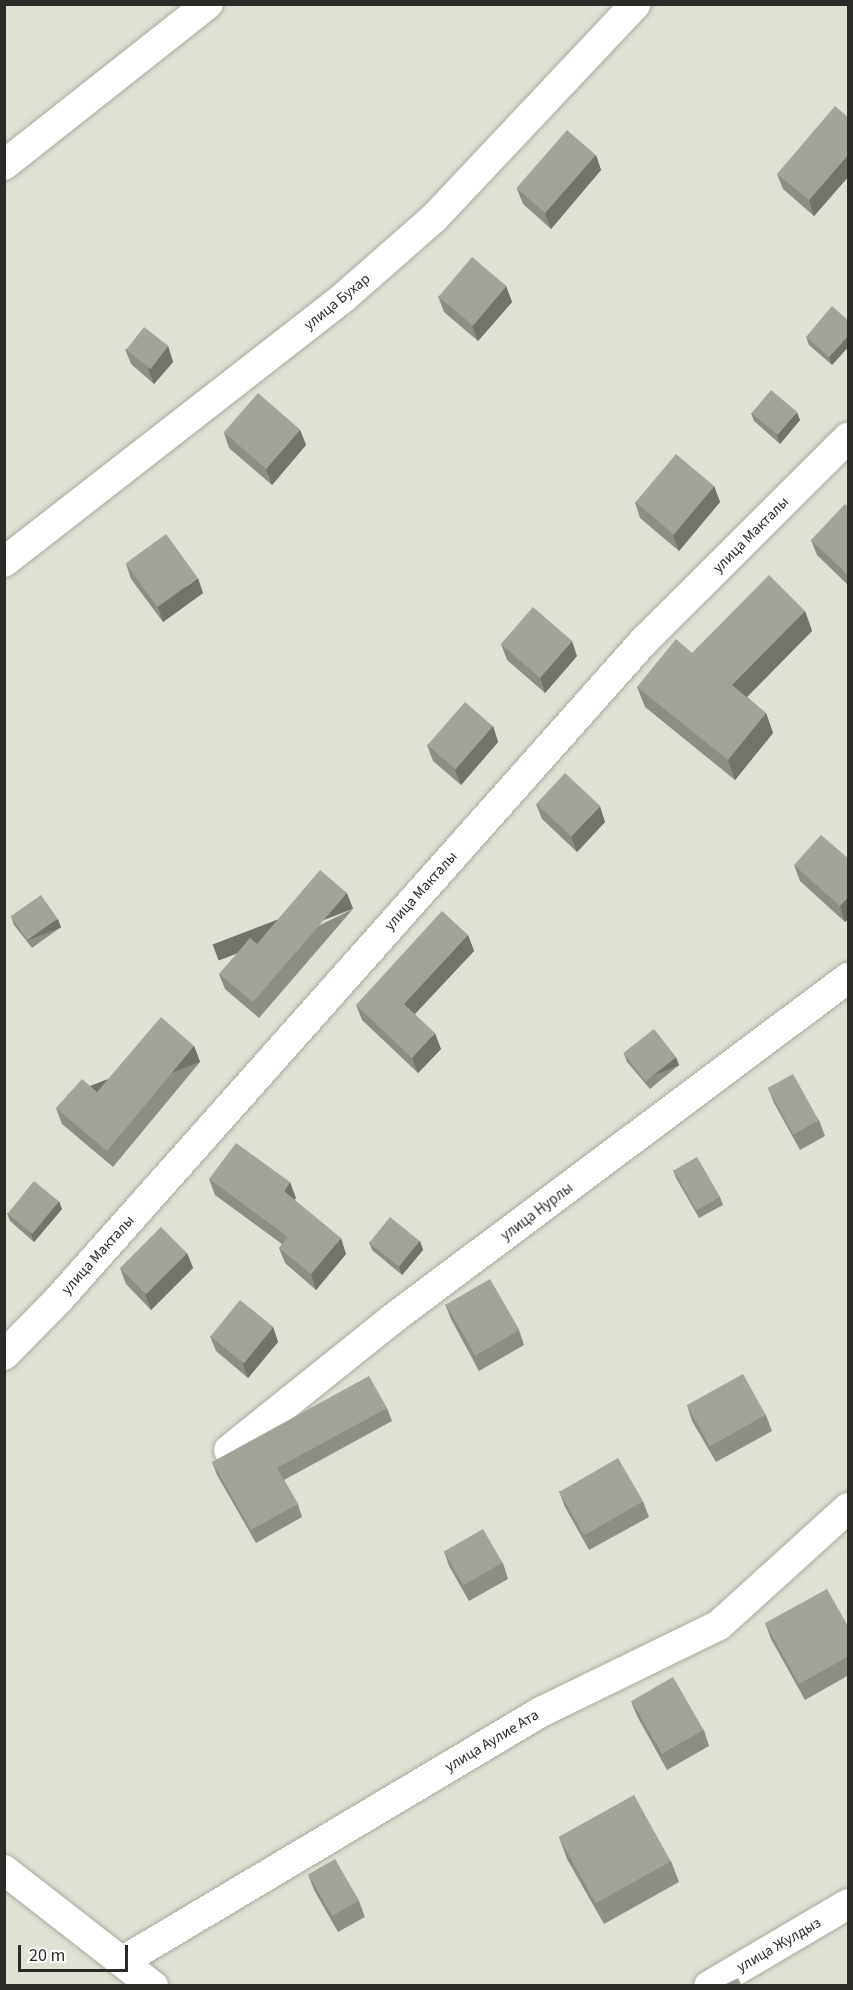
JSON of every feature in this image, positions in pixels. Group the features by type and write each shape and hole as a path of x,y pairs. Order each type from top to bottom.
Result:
{"street":[{"path":"4,165 208,4"},
{"name":"улица Бухар","path":"4,562 371,274 434,218 636,4"},
{"name":"улица Макталы","path":"4,1355 68,1290 644,640 849,438"},
{"name":"улица Нурлы","path":"229,1450 401,1313 849,978"},
{"name":"улица Аулие Ата","path":"123,1961 541,1712 719,1625 849,1509"},
{"path":"4,1870 153,1986"},
{"name":"улица Жулдыз","path":"709,1986 849,1904"}],"building":[{"path":"835,106 849,118 849,154 809,200 777,174"},
{"path":"567,130 596,155 545,213 516,188"},
{"path":"472,257 506,286 473,326 439,297"},
{"path":"832,306 849,321 849,335 829,357 806,337"},
{"path":"144,327 168,346 151,369 126,350"},
{"path":"771,390 797,412 778,435 752,413"},
{"path":"258,393 300,430 266,469 224,432"},
{"path":"676,454 714,486 674,534 636,502"},
{"path":"845,504 849,508 849,576 811,540"},
{"path":"166,534 198,578 157,607 126,563"},
{"path":"769,575 805,611 732,685 766,713 728,760 637,687 676,639 692,653"},
{"path":"533,607 572,641 540,678 501,644"},
{"path":"465,702 493,726 456,769 428,745"},
{"path":"565,773 600,806 571,836 536,804"},
{"path":"821,835 849,859 849,896 840,906 794,865"},
{"path":"320,870 347,893 253,1002 219,974 250,938 257,944"},
{"path":"41,895 58,919 27,940 11,916"},
{"path":"442,911 468,935 404,1004 435,1033 412,1058 356,1005"},
{"path":"161,1017 194,1046 107,1151 56,1108 82,1079 97,1092"},
{"path":"654,1029 676,1057 645,1081 623,1053"},
{"path":"793,1074 819,1120 793,1134 768,1088"},
{"path":"236,1143 290,1182 284,1191 341,1238 311,1274 279,1248 288,1237 209,1179"},
{"path":"697,1157 720,1197 697,1210 674,1170"},
{"path":"34,1181 59,1201 32,1234 8,1214"},
{"path":"390,1217 420,1241 399,1267 369,1243"},
{"path":"161,1227 187,1253 146,1294 120,1268"},
{"path":"490,1279 520,1330 475,1356 446,1304"},
{"path":"240,1300 273,1327 244,1364 210,1337"},
{"path":"743,1374 766,1415 710,1446 687,1405"},
{"path":"369,1376 387,1408 277,1468 298,1504 251,1530 212,1462"},
{"path":"618,1458 643,1501 584,1535 559,1492"},
{"path":"483,1529 502,1563 464,1585 444,1552"},
{"path":"827,1589 849,1628 849,1656 799,1684 765,1623"},
{"path":"673,1677 704,1730 662,1754 631,1701"},
{"path":"634,1795 671,1861 596,1903 559,1837"},
{"path":"335,1859 359,1901 332,1916 308,1874"},
{"path":"738,1978 742,1986 722,1986"}]}
